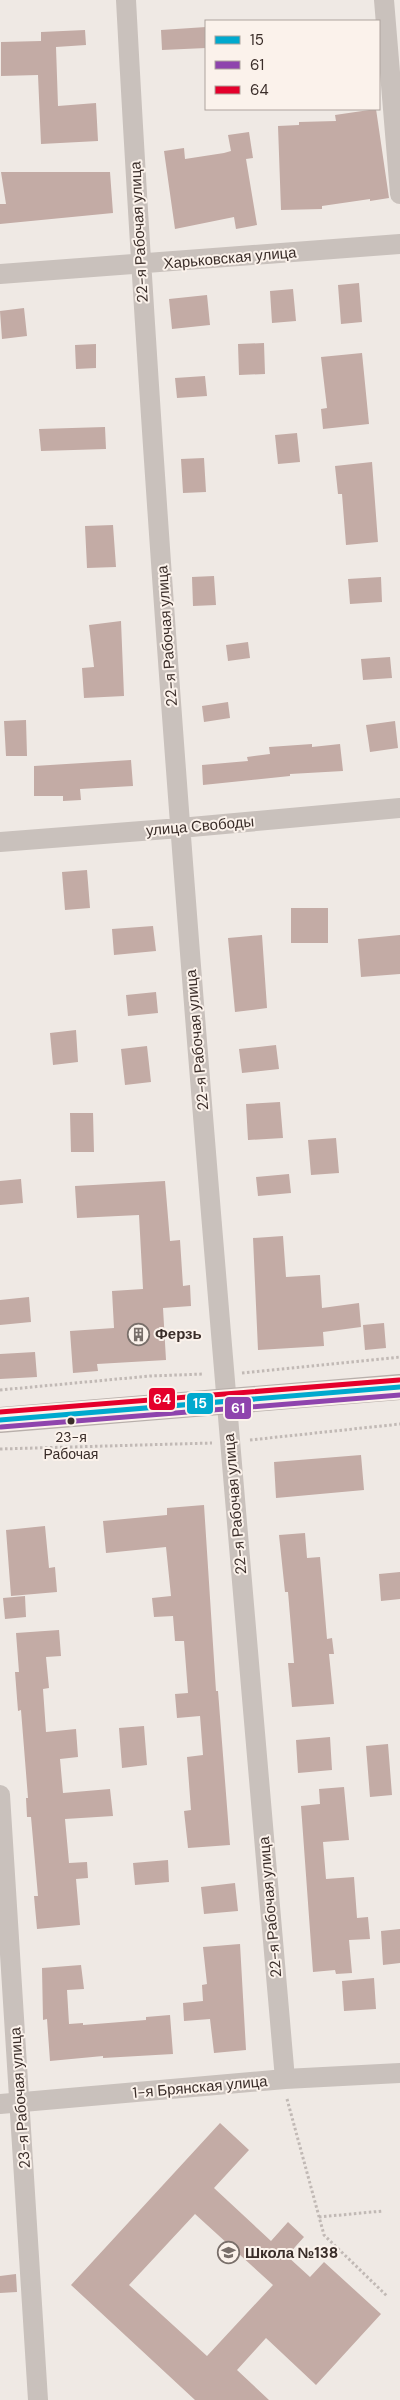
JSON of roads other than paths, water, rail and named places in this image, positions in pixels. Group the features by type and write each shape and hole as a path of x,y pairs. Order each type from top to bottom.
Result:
{"main road":[{"path":"0,1420 400,1387"}],"street":[{"name":"22-я Рабочая улица","path":"126,0 140,265 180,828 226,1400 284,2079"},
{"path":"384,0 400,194"},
{"name":"Харьковская улица","path":"0,274 400,244"},
{"name":"улица Свободы","path":"0,842 400,808"},
{"name":"23-я Рабочая улица","path":"0,1795 21,2102 38,2400"},
{"name":"1-я Брянская улица","path":"0,2104 284,2079 400,2073"}],"place":[{"name":"Ферзь","path":"139,1334"},
{"name":"23-я Рабочая","path":"71,1421"},
{"name":"Школа №138","path":"229,2253"}]}
